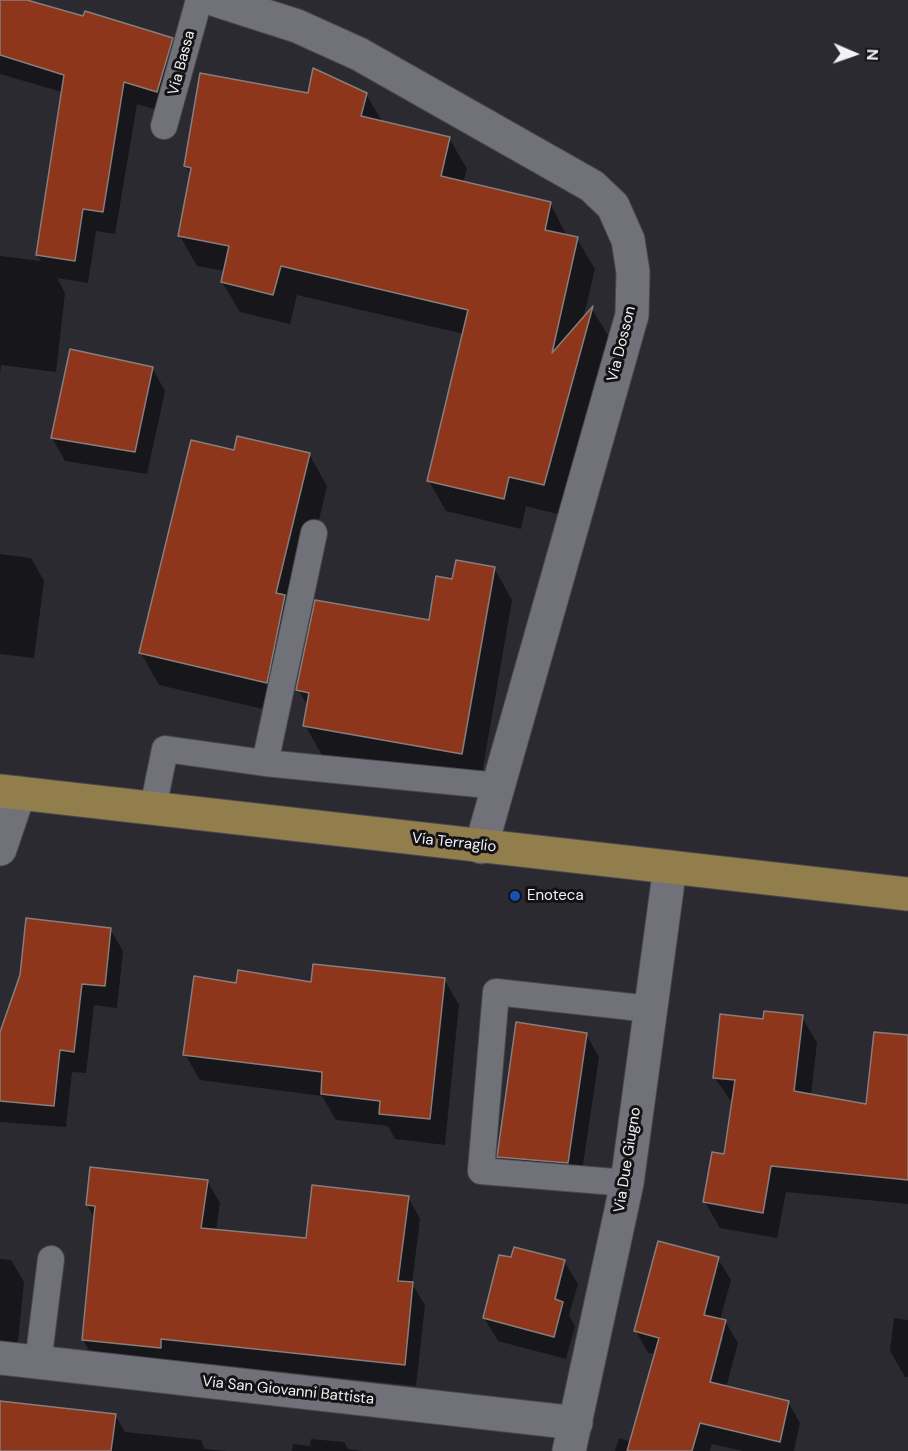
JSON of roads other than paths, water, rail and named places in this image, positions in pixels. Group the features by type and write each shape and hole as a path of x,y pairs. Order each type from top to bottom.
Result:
{"main road":[{"name":"Via Terraglio","path":"9,792 908,894"}],"street":[{"name":"Via Dosson","path":"216,0 297,26 359,54 592,186 613,206 628,240 633,272 632,315 481,847"},
{"path":"0,849 9,792"},
{"name":"Via Due Giugno","path":"572,1437 627,1183 670,867"},
{"name":"Via San Giovanni Battista","path":"0,1358 572,1437"}],"lane":[{"name":"Via Bassa","path":"164,126 199,0"},
{"path":"266,763 314,533"},
{"path":"153,808 165,749 266,763 498,786"},
{"path":"627,1183 481,1171 496,992 650,1009"},
{"path":"38,1363 51,1259"}],"place":[{"name":"Enoteca","path":"515,896"}]}
